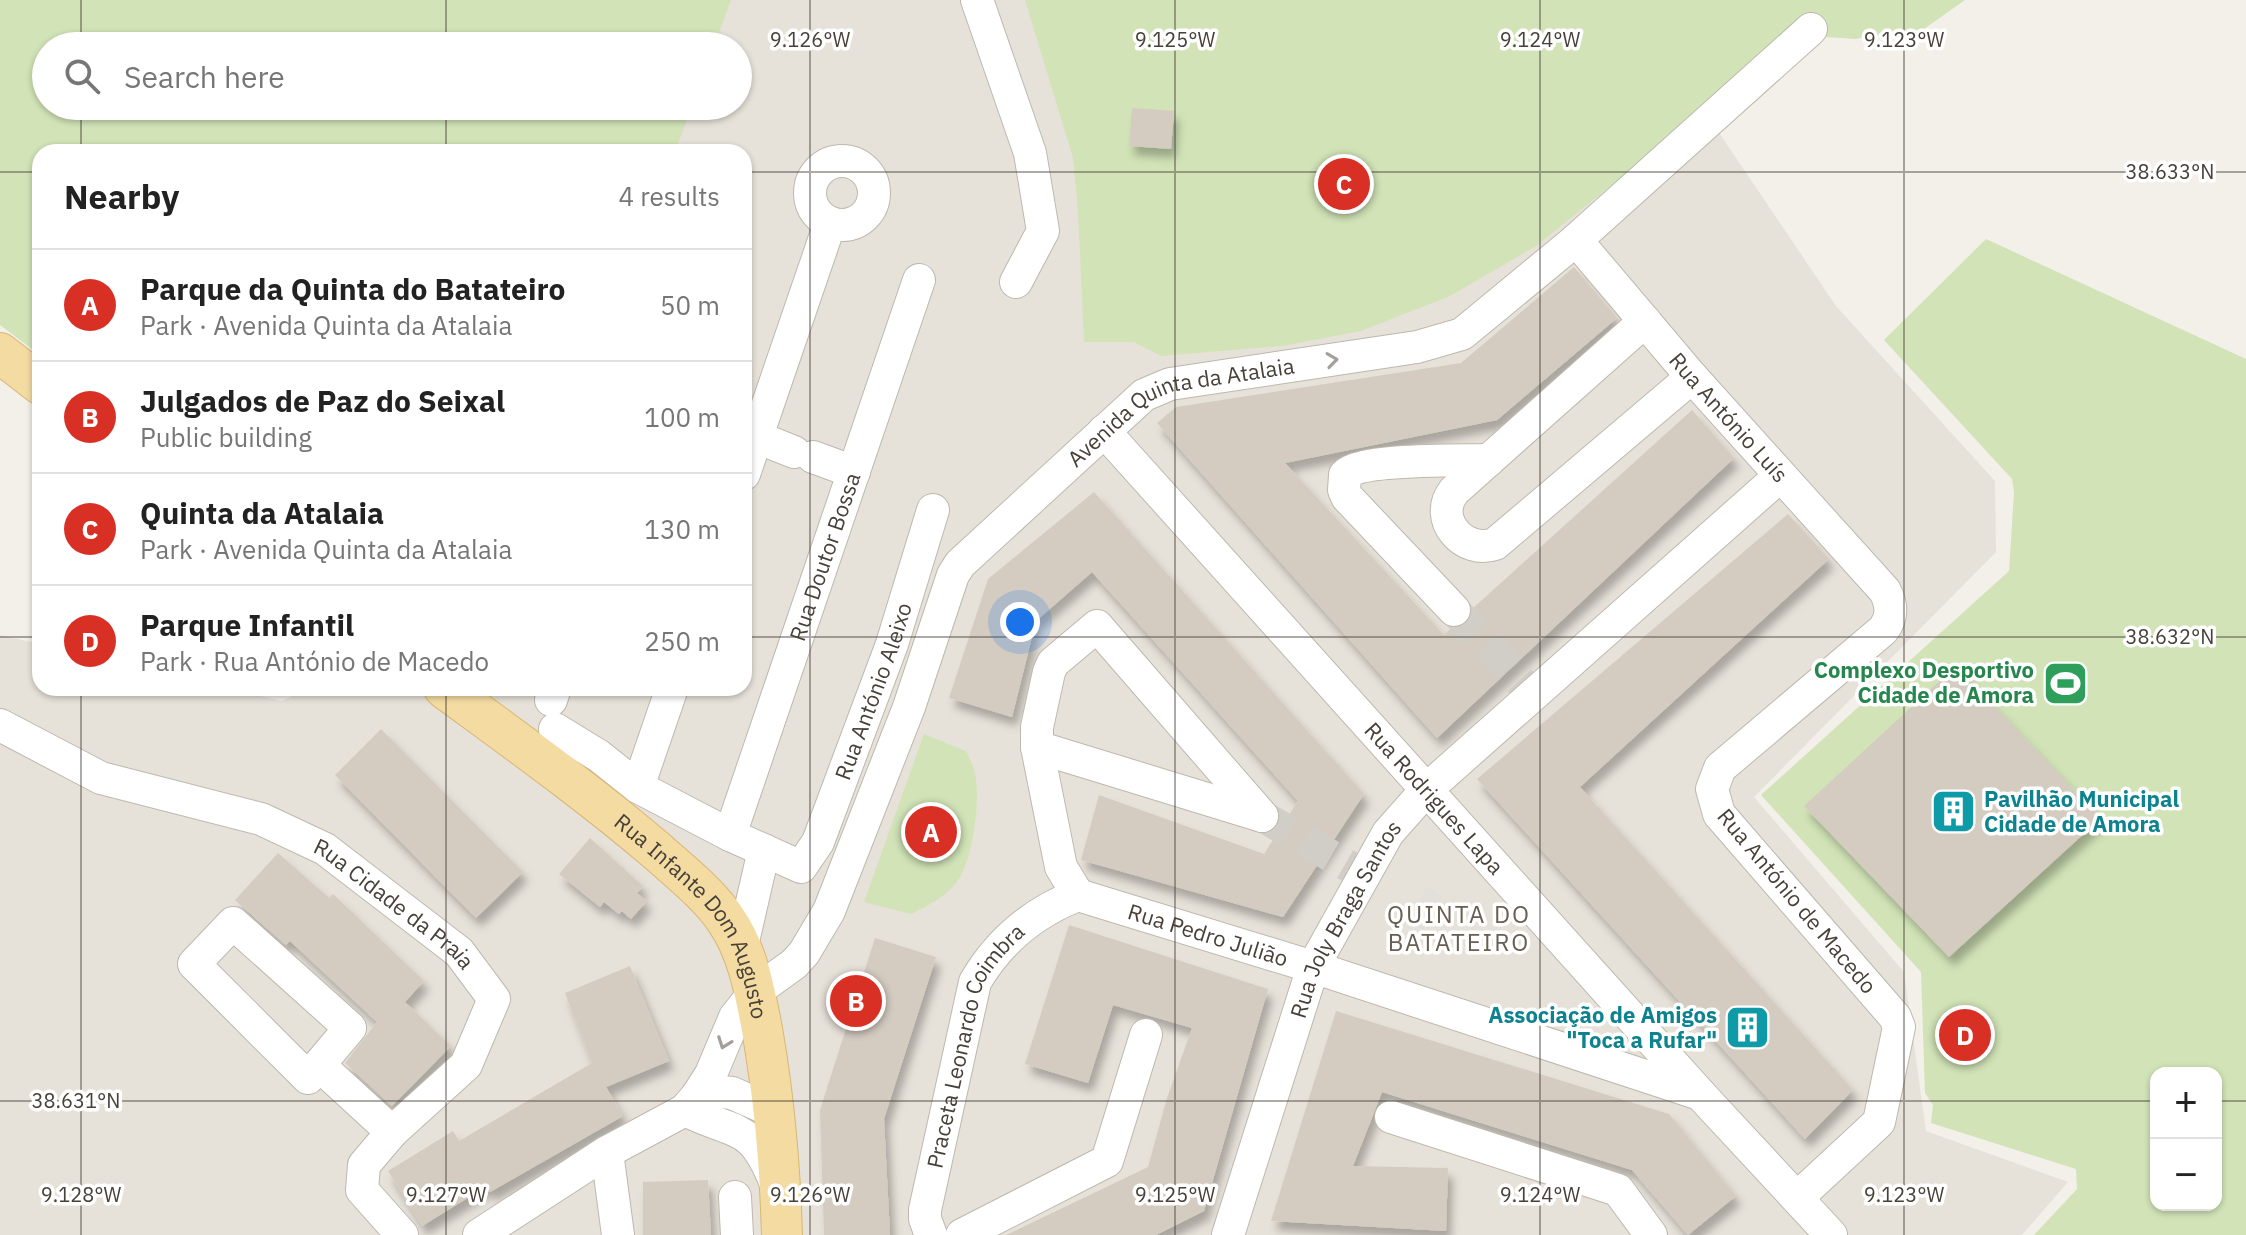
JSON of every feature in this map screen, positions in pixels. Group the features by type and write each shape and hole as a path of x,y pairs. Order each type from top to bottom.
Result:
{"main road":[{"path":"0,353 32,378"},
{"name":"Rua Infante Dom Augusto","path":"455,696 616,816 670,863 726,919 741,950 755,992 775,1112 782,1235"}],"street":[{"path":"977,0 1030,153 1043,231 1016,282"},
{"name":"Avenida Quinta da Atalaia","path":"691,1103 711,1074 735,1017 755,992 804,953 829,911 909,707 956,569 1144,395 1162,385 1417,347 1462,334 1576,240 1811,29"},
{"path":"752,430 830,223"},
{"name":"Rua António Luís","path":"1576,240 1692,377 1885,591"},
{"name":"Rua Doutor Bossa","path":"730,835 919,280"},
{"path":"1645,321 1454,491 1447,506 1452,529 1476,547 1486,547 1501,539 1692,377"},
{"name":"Rua Rodrigues Lapa","path":"1104,431 1701,1095 1831,1235"},
{"path":"752,436 854,472"},
{"path":"1454,610 1347,497 1345,475 1356,469 1396,462 1489,460"},
{"name":"Rua Joly Braga Santos","path":"1228,1235 1313,967 1388,833 1427,789 1780,476"},
{"name":"Rua António Aleixo","path":"764,850 801,867 818,842 892,644 933,510"},
{"name":"Rua António de Macedo","path":"1797,1198 1874,1130 1879,1122 1899,1027 1895,1017 1719,814 1712,789 1720,768 1883,630 1891,617 1885,591"},
{"path":"1037,747 1262,816 1097,626 1059,656 1049,672 1037,727 1037,747 1061,867 1078,895"},
{"path":"638,787 669,696"},
{"path":"554,706 599,756 638,787 764,850 741,950"},
{"name":"Rua Cidade da Praia","path":"0,725 101,778 261,819 325,849 459,952 494,999 466,1065 392,1132 364,1165 362,1190 402,1235"},
{"name":"Rua Pedro Julião","path":"1078,895 1313,967 1701,1095"},
{"name":"Praceta Leonardo Coimbra","path":"931,1235 925,1210 975,982 994,952 1042,911 1078,895"},
{"path":"233,923 350,1028 319,1065 308,1078 194,964 233,923"},
{"path":"962,1235 1107,1161 1146,1035"},
{"path":"319,1065 392,1132"},
{"path":"479,1235 607,1152 711,1091 732,1093 775,1112"},
{"path":"691,1103 756,1143 781,1195"},
{"path":"724,1124 775,1112"},
{"path":"1391,1117 1618,1190 1651,1235"},
{"path":"607,1152 618,1235"},
{"path":"735,1197 737,1235"}],"shaded area":[{"path":"704,0 1061,0 1678,72 1836,306 1995,481 1996,552 1754,797 1904,972 1926,1131 2068,1182 2022,1235 0,1235 0,635 32,642 32,696 261,696 282,701 292,696 752,696 752,144 650,144 660,120 752,120 752,32 692,32"},
{"path":"1427,887 1443,896 1423,930 1407,921"}],"green space":[{"path":"0,0 731,0 719,32 32,32 32,120 687,120 678,144 32,144 32,349 0,325"},
{"path":"1025,0 1965,0 1924,29 1855,39 1786,34 1666,141 1536,246 1450,296 1361,331 1282,346 1161,356 1134,342 1084,342 1073,158"},
{"name":"Complexo Desportivo Cidade de Amora","path":"1986,239 2246,359 2246,1235 2034,1235 2077,1189 2076,1169 1931,1123 1933,1105 1925,1093 1921,972 1761,795 2009,571 2014,492 2012,479 1884,340"},
{"path":"924,734 966,751 977,784 976,812 969,855 960,877 945,894 911,914 864,902"}],"building":[{"path":"1132,108 1174,111 1171,149 1129,146"},
{"path":"1574,267 1617,318 1497,420 1285,463 1444,635 1451,628 1466,624 1472,616 1472,609 1692,410 1734,458 1437,738 1157,423 1176,407 1461,363"},
{"path":"1094,492 1364,794 1283,917 1081,860 1099,795 1264,854 1298,801 1092,572 1036,621 1012,717 949,698 988,579"},
{"path":"1788,514 1829,559 1580,787 1853,1090 1805,1139 1477,779"},
{"name":"Pavilhão Municipal Cidade de Amora","path":"1956,666 2101,818 1949,957 1804,806"},
{"path":"381,729 523,872 476,918 335,775"},
{"path":"590,838 643,886 637,893 647,901 631,919 604,902 600,907 559,874"},
{"path":"278,853 329,898 333,894 424,981 405,1002 451,1046 392,1106 345,1063 377,1022 290,941 286,945 235,900"},
{"path":"1069,925 1268,989 1204,1211 1156,1235 1006,1235 1148,1167 1167,1098 1192,1028 1113,1005 1088,1083 1025,1064"},
{"path":"875,938 936,957 884,1119 890,1235 824,1235 820,1110"},
{"path":"630,966 669,1061 606,1087 623,1116 490,1192 487,1186 422,1226 388,1171 453,1131 459,1141 592,1063 565,993"},
{"path":"1336,1011 1669,1114 1736,1196 1688,1235 1632,1170 1382,1092 1353,1166 1448,1168 1446,1231 1271,1221"},
{"path":"708,1180 711,1235 643,1235 643,1182"}],"tunnel":[{"path":"1454,610 1533,695"},
{"path":"1262,816 1364,875"}],"place":[{"name":"Quinta da Atalaia","path":"1344,184"},
{"name":"Complexo Desportivo Cidade de Amora","path":"2065,683"},
{"name":"Pavilhão Municipal Cidade de Amora","path":"1953,812"},
{"name":"Parque da Quinta do Batateiro","path":"931,832"},
{"name":"Julgados de Paz do Seixal","path":"856,1001"},
{"name":"Associação de Amigos \"Toca a Rufar\"","path":"1748,1028"},
{"name":"Parque Infantil","path":"1965,1035"}],"district":[{"name":"QUINTA DO BATATEIRO","path":"1459,929"}]}
